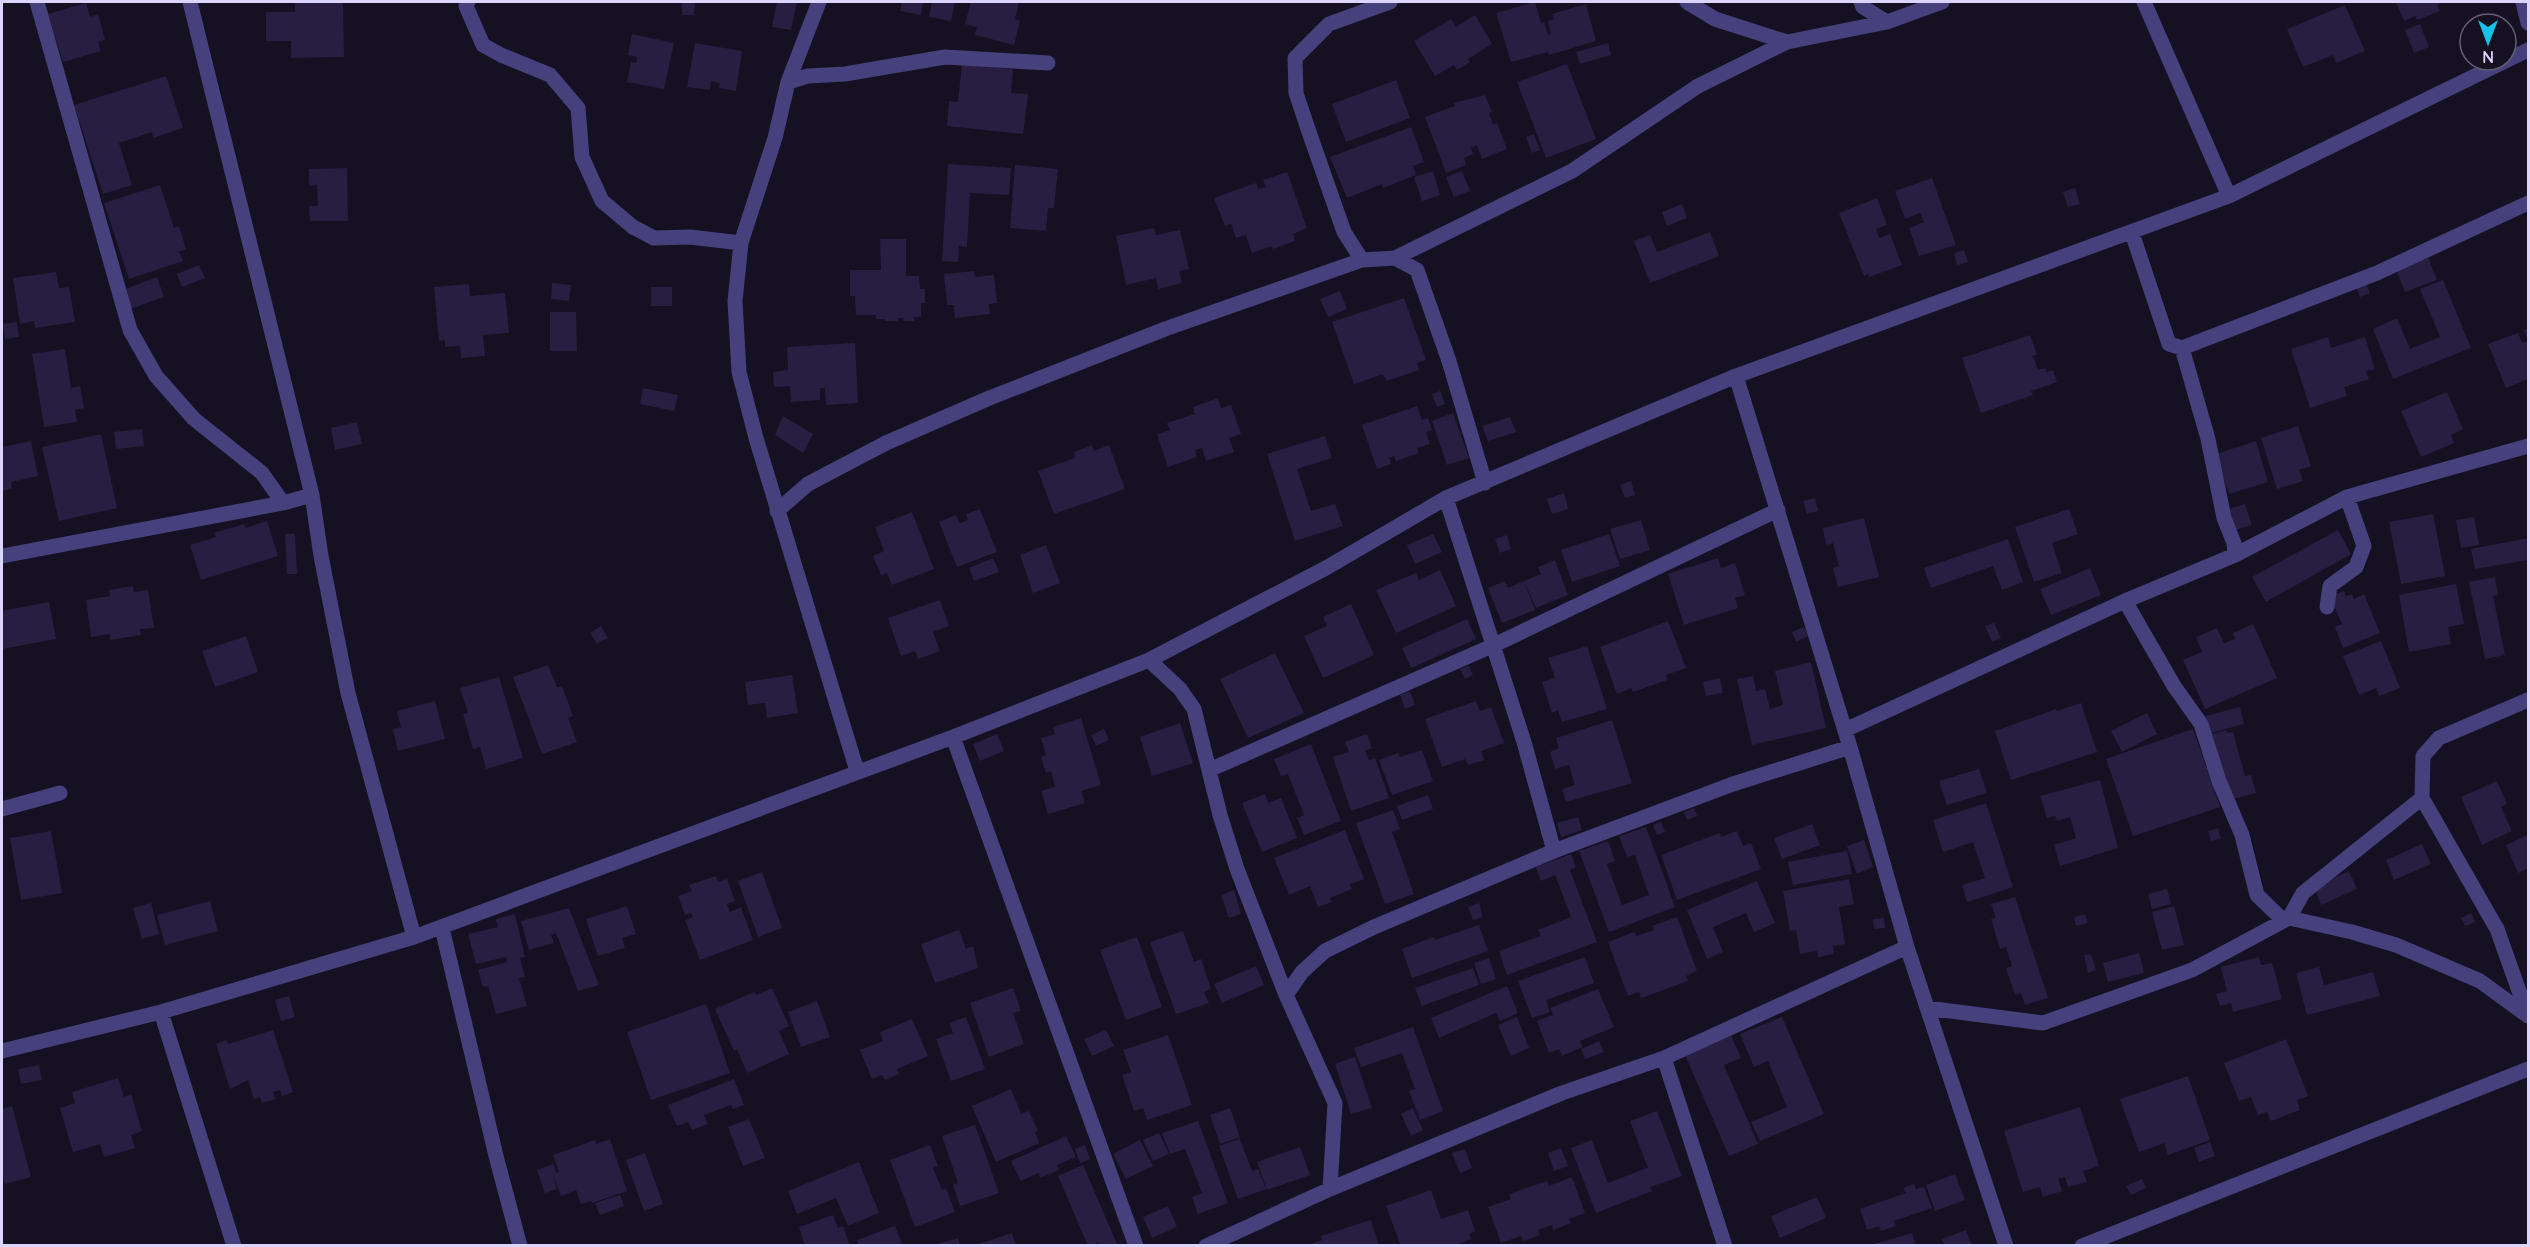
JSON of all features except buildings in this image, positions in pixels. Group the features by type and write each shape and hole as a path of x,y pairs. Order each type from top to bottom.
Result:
{"street":[{"path":"37,2 130,330 156,376 171,393 194,419 262,473 283,503"},
{"path":"190,2 312,495 321,555 348,693 414,937"},
{"path":"468,2 466,6 483,45 550,75 578,108 582,157 602,201 633,227 654,238 690,237 741,243"},
{"path":"819,2 788,82 774,138 741,243 735,301 739,372 777,511 857,771"},
{"path":"1362,260 1344,232 1296,93 1295,58 1329,24 1390,2"},
{"path":"1687,2 1715,19 1787,42"},
{"path":"1861,2 1863,6 1887,22"},
{"path":"777,511 808,484 886,443 987,399 1165,329 1362,260 1395,258 1572,171 1698,86 1787,42 1887,22 1942,2"},
{"path":"2144,2 2229,196"},
{"path":"2523,2 2529,23"},
{"path":"2,1051 161,1012 442,928 952,737 1149,660 1326,568 1446,498 1736,376 2229,196 2529,50"},
{"path":"788,82 808,76 845,74 945,57 1048,63"},
{"path":"2132,233 2169,344 2182,348 2377,273 2529,203"},
{"path":"1395,258 1417,270 1449,361 1485,483"},
{"path":"2182,348 2208,439 2224,518 2234,543 2235,555"},
{"path":"1736,376 1845,730 1907,947 2006,1245"},
{"path":"1845,730 2125,601 2235,555 2348,497 2529,446"},
{"path":"2,556 283,503 312,495"},
{"path":"2327,607 2330,586 2356,567 2364,546 2348,497"},
{"path":"1446,498 1524,742 1554,851"},
{"path":"1209,770 1492,646 1778,510"},
{"path":"2125,601 2174,686 2201,724 2219,781 2242,835 2257,895 2286,919 2352,932 2396,945 2480,981 2528,1016"},
{"path":"1149,660 1180,688 1194,709 1237,869 1286,995 1335,1103 1330,1190"},
{"path":"2528,1016 2497,929 2422,798 2423,756 2439,738 2529,700"},
{"path":"952,737 1136,1245"},
{"path":"1286,995 1302,972 1325,951 1374,927 1554,851 1733,784 1850,747"},
{"path":"2,809 60,793"},
{"path":"1927,1008 2043,1023 2192,970 2286,919 2303,893 2422,798"},
{"path":"442,928 497,1160 520,1245"},
{"path":"1206,1245 1330,1190 1562,1093 1664,1058 1907,947"},
{"path":"161,1012 234,1245"},
{"path":"1664,1058 1725,1245"},
{"path":"2082,1245 2529,1069"}]}
